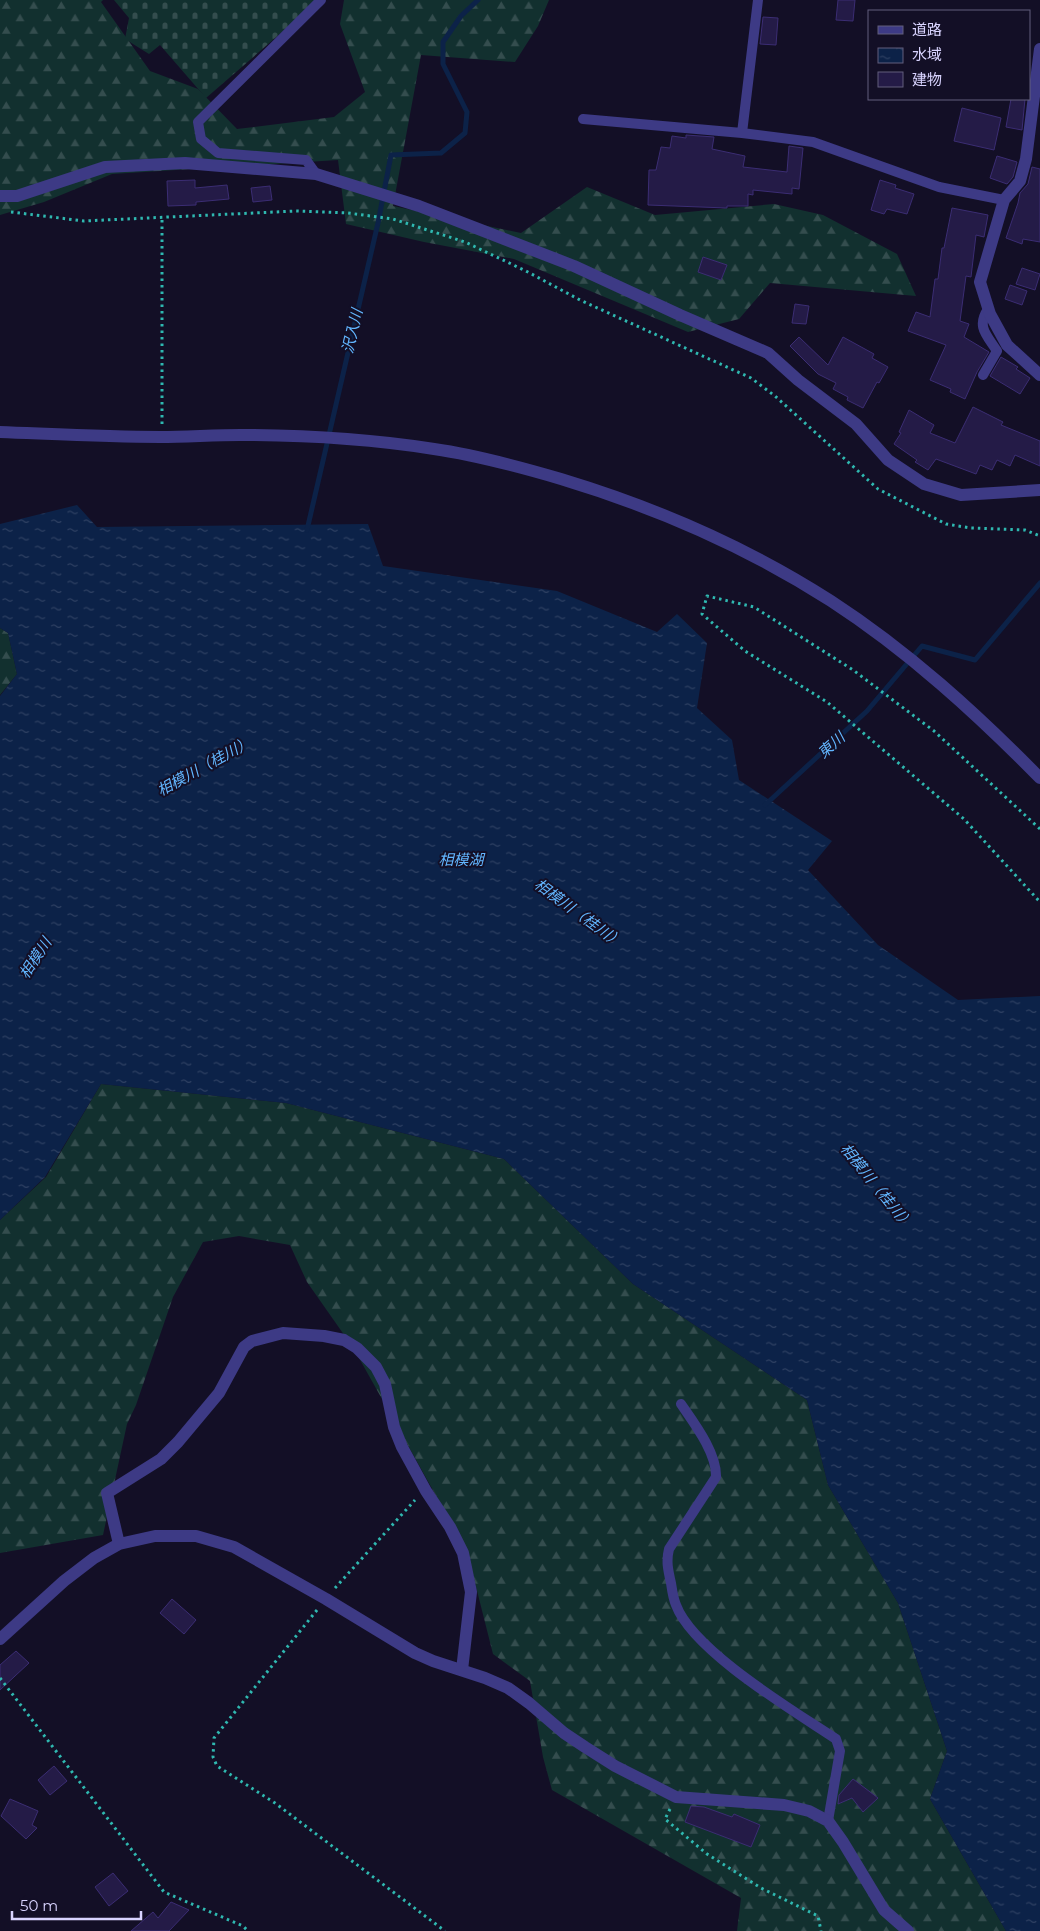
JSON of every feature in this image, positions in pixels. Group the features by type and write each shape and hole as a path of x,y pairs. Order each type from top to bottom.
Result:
{"street":[{"path":"1040,49 1026,159 1020,181 1004,200 984,261 980,282 988,309 1007,345 1040,375"},
{"path":"0,196 17,196 105,167 185,163 316,174 420,206 574,266 768,352 798,380 856,424 888,460 924,484 961,495 1040,490"},
{"path":"0,432 162,437 240,435 336,439 434,449 541,473 637,504 681,521 760,559 832,602 941,684 1040,778"},
{"path":"119,1544 107,1493 161,1459 178,1442 219,1393 244,1347 252,1341 284,1333 324,1336 344,1340 357,1348 376,1367 386,1384 394,1427 402,1447 426,1491 450,1527 462,1553 471,1592 462,1670"},
{"path":"0,1639 64,1581 94,1558 119,1544 155,1536 196,1536 234,1547 326,1599 415,1653 433,1661 486,1678 508,1688 585,1748 615,1766 676,1797 784,1806 809,1811 828,1821 843,1842 884,1910 908,1931"}],"lane":[{"path":"316,174 306,160 218,153 201,139 198,122 321,0"},
{"path":"742,133 758,0"},
{"path":"583,119 742,133 813,142 939,187 1004,200"},
{"path":"983,375 997,352 982,325 982,318 988,309"},
{"path":"681,1404 698,1429 713,1459 716,1477 669,1549 667,1564 676,1606 694,1633 719,1657 779,1701 836,1739 839,1743 840,1750 828,1821"}],"path":[{"path":"9,212 84,222 296,212 348,213 393,218 465,242 526,271 580,300 751,378 775,396 878,489 946,524 971,528 1025,530 1040,536"},
{"path":"162,218 162,437"},
{"path":"1040,829 934,731 853,670 754,607 707,596 702,614 745,651 827,702 943,800 964,819 1040,902"},
{"path":"426,1491 408,1506 326,1599 214,1738 213,1757 217,1766 275,1804 445,1931"},
{"path":"0,1678 164,1892 243,1926 248,1931"},
{"path":"676,1797 665,1820 707,1854 760,1888 818,1916 821,1931"}],"green space":[{"path":"0,0 103,0 101,2 150,71 198,89 237,129 334,117 365,92 340,24 344,0 549,0 538,26 515,62 421,55 393,206 521,233 587,187 655,215 774,204 823,215 897,254 916,296 770,283 739,319 688,332 514,259 424,242 346,224 338,160 112,174 44,202 0,215"},
{"path":"114,0 319,0 206,98 160,45 149,54 125,39 129,18"},
{"path":"0,628 8,633 17,674 0,695"},
{"path":"101,1084 286,1103 504,1159 633,1284 807,1400 828,1485 898,1603 947,1751 930,1799 1006,1931 737,1931 741,1898 552,1790 543,1757 530,1681 493,1654 467,1551 354,1349 307,1282 290,1245 239,1236 203,1242 173,1297 136,1405 127,1424 103,1535 0,1553 0,1220 46,1177"}],"water":[{"name":"相模湖","path":"77,505 97,527 368,524 383,566 557,591 657,632 677,614 707,643 697,708 732,740 739,780 832,841 808,870 878,945 958,1000 1040,996 1040,1931 1006,1931 930,1799 947,1751 898,1603 828,1485 807,1400 633,1284 504,1159 286,1103 101,1084 45,1177 0,1220 0,696 17,674 8,633 0,628 0,524"}],"building":[{"path":"838,0 855,0 853,21 836,20"},
{"path":"763,17 778,18 776,45 760,44"},
{"path":"1011,100 1025,100 1022,130 1006,127"},
{"path":"962,108 1001,118 994,150 954,141"},
{"path":"686,135 714,137 712,149 745,156 743,167 787,172 789,146 803,148 799,189 792,188 792,194 753,190 753,195 748,194 748,206 727,206 727,208 648,205 649,170 656,170 661,147 670,148 672,136 686,138"},
{"path":"997,156 1017,162 1013,177 1007,184 990,178"},
{"path":"1032,167 1040,169 1040,242 1023,239 1022,244 1006,238 1020,193 1028,184"},
{"path":"195,180 195,188 227,185 229,199 196,202 196,205 168,206 167,181"},
{"path":"880,180 896,185 895,188 914,194 907,214 887,209 884,214 871,210"},
{"path":"270,186 272,200 253,202 251,188"},
{"path":"952,208 988,215 984,237 976,235 971,277 966,276 960,321 969,324 964,337 989,352 977,372 965,399 950,392 951,389 930,380 946,345 908,331 916,312 930,317 935,279 938,279 942,248 944,248"},
{"path":"703,257 727,265 721,280 698,272"},
{"path":"1022,268 1040,274 1035,290 1016,284"},
{"path":"1010,285 1027,291 1022,305 1005,299"},
{"path":"795,304 809,306 806,324 792,323"},
{"path":"799,337 828,365 843,337 874,354 872,358 888,367 879,383 877,382 863,408 847,400 848,397 833,389 836,383 818,374 790,346"},
{"path":"1001,357 1018,367 1016,369 1030,378 1020,394 990,376"},
{"path":"973,407 1003,422 1001,425 1040,441 1040,466 1015,455 1010,466 997,460 992,470 980,465 976,474 936,459 928,470 915,462 917,460 894,444 901,433 899,432 909,410 934,425 930,433 955,443"},
{"path":"172,1599 196,1620 184,1634 160,1613"},
{"path":"16,1651 29,1663 0,1690 0,1665"},
{"path":"54,1766 67,1781 50,1795 38,1780"},
{"path":"853,1779 878,1798 863,1812 852,1798 838,1804 839,1795"},
{"path":"10,1799 38,1811 32,1825 37,1828 26,1839 1,1816"},
{"path":"691,1806 704,1807 732,1817 734,1814 760,1825 751,1847 685,1822"},
{"path":"113,1873 128,1891 109,1906 95,1887"},
{"path":"171,1902 189,1910 169,1931 131,1931 153,1912 158,1918"}],"waterway":[{"name":"沢入川","path":"307,530 378,223 391,155 441,153 465,133 467,112 443,64 443,42 461,16 478,0"},
{"name":"東川","path":"765,805 867,711 922,646 975,660 1040,583"}],"water label":[{"name":"相模川（桂川）","path":"204,766"},
{"name":"相模川（桂川）","path":"579,913"},
{"name":"相模川","path":"35,958"},
{"name":"相模川（桂川）","path":"877,1186"}]}
